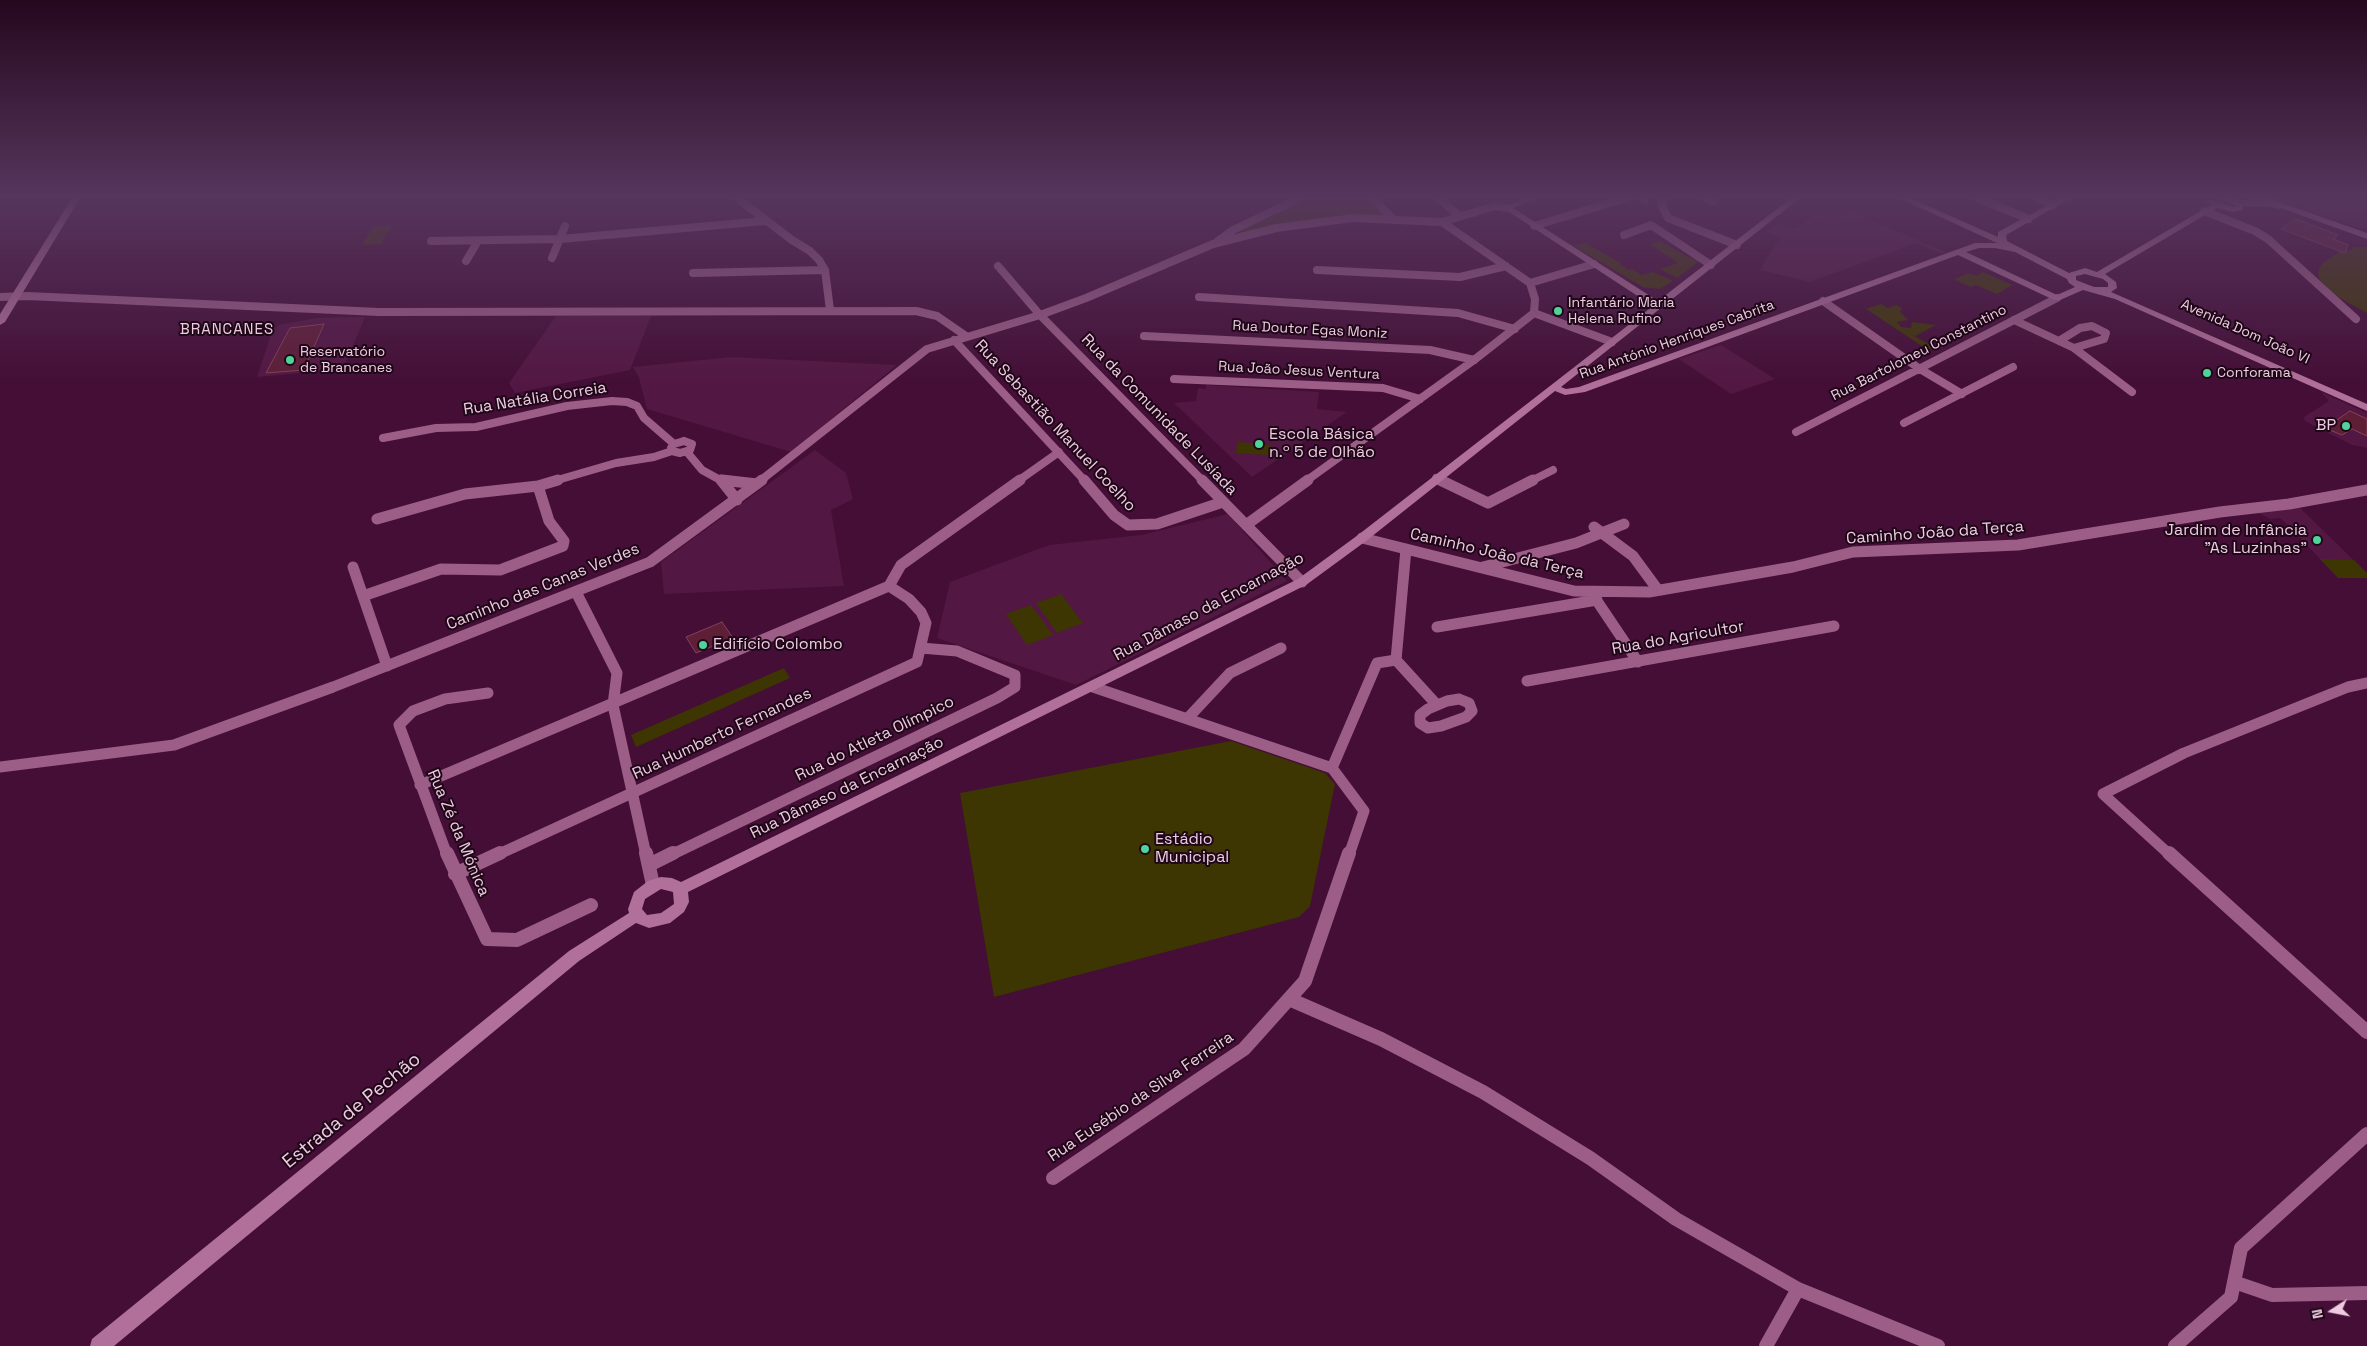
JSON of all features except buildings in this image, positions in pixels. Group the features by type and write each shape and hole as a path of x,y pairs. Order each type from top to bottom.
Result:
{"main road":[{"path":"0,322 38,261"},
{"path":"1589,261 1659,306"},
{"name":"Rua Dâmaso da Encarnação","path":"680,889 1093,687 1302,582 1362,538 1436,478 1716,261"},
{"name":"Rua António Henriques Cabrita","path":"1554,388 1565,392 1581,390 1935,261"},
{"path":"1979,261 2057,298"},
{"path":"2038,261 2070,277 2082,287"},
{"path":"2054,261 2078,271 2099,274 2121,261"},
{"path":"2070,277 2078,271"},
{"name":"Avenida Dom João VI","path":"2099,274 2110,280 2113,286 2367,400"},
{"path":"2100,291 2110,290 2113,286"},
{"name":"Avenida Dom João VI","path":"2082,287 2118,296 2367,408"},
{"name":"Rua Bartolomeu Constantino","path":"2057,298 2082,287"},
{"path":"667,883 680,889 683,895 679,908 666,919 649,922 637,915 635,909 639,896 653,885 667,883"},
{"name":"Estrada de Pechão","path":"99,1346 574,956 637,915"}],"street":[{"path":"818,261 825,270 830,310"},
{"name":"Caminho das Canas Verdes","path":"0,768 174,745 387,666 650,562 737,500 928,349 1040,315 1174,261"},
{"path":"1246,525 1474,360 1534,313 1535,299 1530,284 1498,261"},
{"path":"1704,261 1710,265"},
{"path":"2292,261 2356,319"},
{"path":"1530,284 1594,264"},
{"name":"Rua da Comunidade Lusíada","path":"998,266 1040,315 1302,582"},
{"path":"1317,270 1460,277 1506,266"},
{"path":"693,273 825,270"},
{"path":"0,298 16,297 360,312 916,311 937,316 966,336"},
{"path":"1199,297 1458,313 1515,329"},
{"name":"Rua Bartolomeu Constantino","path":"1796,432 2057,298"},
{"path":"1823,301 1920,369 1962,394"},
{"path":"1534,313 1612,342"},
{"path":"2014,320 2074,348 2132,392"},
{"path":"2058,341 2080,328 2092,326 2106,334 2104,339 2074,348"},
{"name":"Rua Doutor Egas Moniz","path":"1144,336 1430,350 1474,360"},
{"name":"Rua Sebastião Manuel Coelho","path":"954,340 1059,452 1114,515 1128,525 1157,524 1223,502"},
{"path":"1904,423 2013,367"},
{"name":"Rua João Jesus Ventura","path":"1174,379 1383,388 1420,399"},
{"name":"Rua Natália Correia","path":"383,438 436,428 490,424 567,406 612,401 626,402 637,406 644,418 673,447"},
{"path":"377,519 465,494 538,486 616,463 654,457 673,447 677,453 687,452 702,470 721,480 757,484"},
{"path":"420,785 613,705 889,586 901,564 1059,452"},
{"path":"1436,478 1488,503 1553,470"},
{"path":"721,480 737,500"},
{"path":"363,596 441,569 500,570 563,546 564,541 549,521 538,486"},
{"name":"Caminho João da Terça","path":"1362,538 1594,596 1658,590 1793,566 1853,552 2018,545 2367,490"},
{"path":"1481,568 1603,534 1624,524"},
{"path":"1594,527 1633,556 1658,590"},
{"path":"1406,549 1396,660 1437,705"},
{"path":"353,566 387,666"},
{"name":"Rua Humberto Fernandes","path":"455,874 917,662 922,648 926,623 921,612 909,599 889,586"},
{"path":"576,592 617,673 613,705 653,885"},
{"path":"1436,627 1594,596 1638,662"},
{"name":"Rua do Agricultor","path":"1527,682 1834,626"},
{"name":"Rua do Atleta Olímpico","path":"649,865 997,698 1015,687 1015,675 957,651 922,648"},
{"path":"1187,719 1230,673 1281,648"},
{"path":"1093,687 1332,768 1377,663 1396,660"},
{"path":"2367,683 2348,687 2184,752 2103,794 2367,1032"},
{"name":"Rua Zé da Mónica","path":"488,693 445,699 413,711 399,725 455,874 487,939 517,940 591,905"},
{"name":"Rua Eusébio da Silva Ferreira","path":"1053,1178 1244,1049 1305,982 1364,812 1332,768"},
{"path":"1289,999 1381,1039 1483,1092 1590,1158 1676,1219 1798,1289 1938,1346"},
{"path":"2176,1346 2231,1297 2241,1248 2367,1134"},
{"path":"2234,1282 2272,1295 2367,1293"},
{"path":"1766,1346 1798,1289"}],"shaded area":[{"path":"1599,261 1617,261 1629,270 1632,269 1642,275 1653,272 1673,281 1660,289 1643,287"},
{"path":"1675,261 1699,261 1677,278 1660,269 1678,263"},
{"path":"1765,261 1868,261 1810,282 1760,270"},
{"path":"2326,261 2367,261 2367,313 2333,294 2320,280 2318,274 2323,263"},
{"path":"1983,272 2012,285 1997,294 1976,285 1971,287 1954,279 1969,273 1976,276"},
{"path":"1881,304 1888,308 1896,305 1902,308 1900,312 1908,320 1897,322 1901,327 1911,328 1912,322 1936,325 1915,336 1909,333 1934,347 1928,350 1866,309"},
{"path":"556,316 651,316 630,370 515,393 509,383"},
{"path":"365,317 343,369 257,377 272,331 279,325 316,318"},
{"path":"1721,345 1775,379 1731,394 1679,359"},
{"path":"732,357 897,365 791,452 647,409 639,378 633,367"},
{"name":"Escola Básica n.º 5 de Olhão","path":"1206,385 1319,392 1317,409 1347,412 1252,477 1174,403 1196,401 1198,388 1206,389"},
{"path":"2321,392 2367,413 2367,448 2352,445 2305,421 2304,417 2329,401"},
{"path":"1238,442 1271,445 1270,455 1236,453"},
{"path":"815,450 846,473 853,499 831,510 844,586 664,594 661,562"},
{"name":"Jardim de Infância \"As Luzinhas\"","path":"2297,505 2367,573 2367,578 2338,578 2285,522 2279,518 2270,519 2255,511"},
{"path":"1228,514 1287,581 1076,685 937,638 950,582 1049,545 1141,535"},
{"path":"2320,559 2354,560 2367,573 2367,578 2338,578"},
{"path":"1061,594 1083,623 1057,633 1036,603"},
{"path":"1031,605 1053,635 1027,645 1006,614"},
{"path":"784,668 790,678 636,747 631,735"},
{"name":"Estádio Municipal","path":"1231,741 1325,773 1335,784 1310,906 1299,917 994,997 960,793"}],"place":[{"name":"Infantário Maria Helena Rufino","path":"1558,311"},
{"name":"Reservatório de Brancanes","path":"290,360"},
{"name":"Conforama","path":"2207,373"},
{"name":"BP","path":"2346,426"},
{"name":"Escola Básica n.º 5 de Olhão","path":"1259,444"},
{"name":"Jardim de Infância \"As Luzinhas\"","path":"2317,540"},
{"name":"Edifício Colombo","path":"703,645"},
{"name":"Estádio Municipal","path":"1145,849"}],"district":[{"name":"BRANCANES","path":"227,330"}]}
